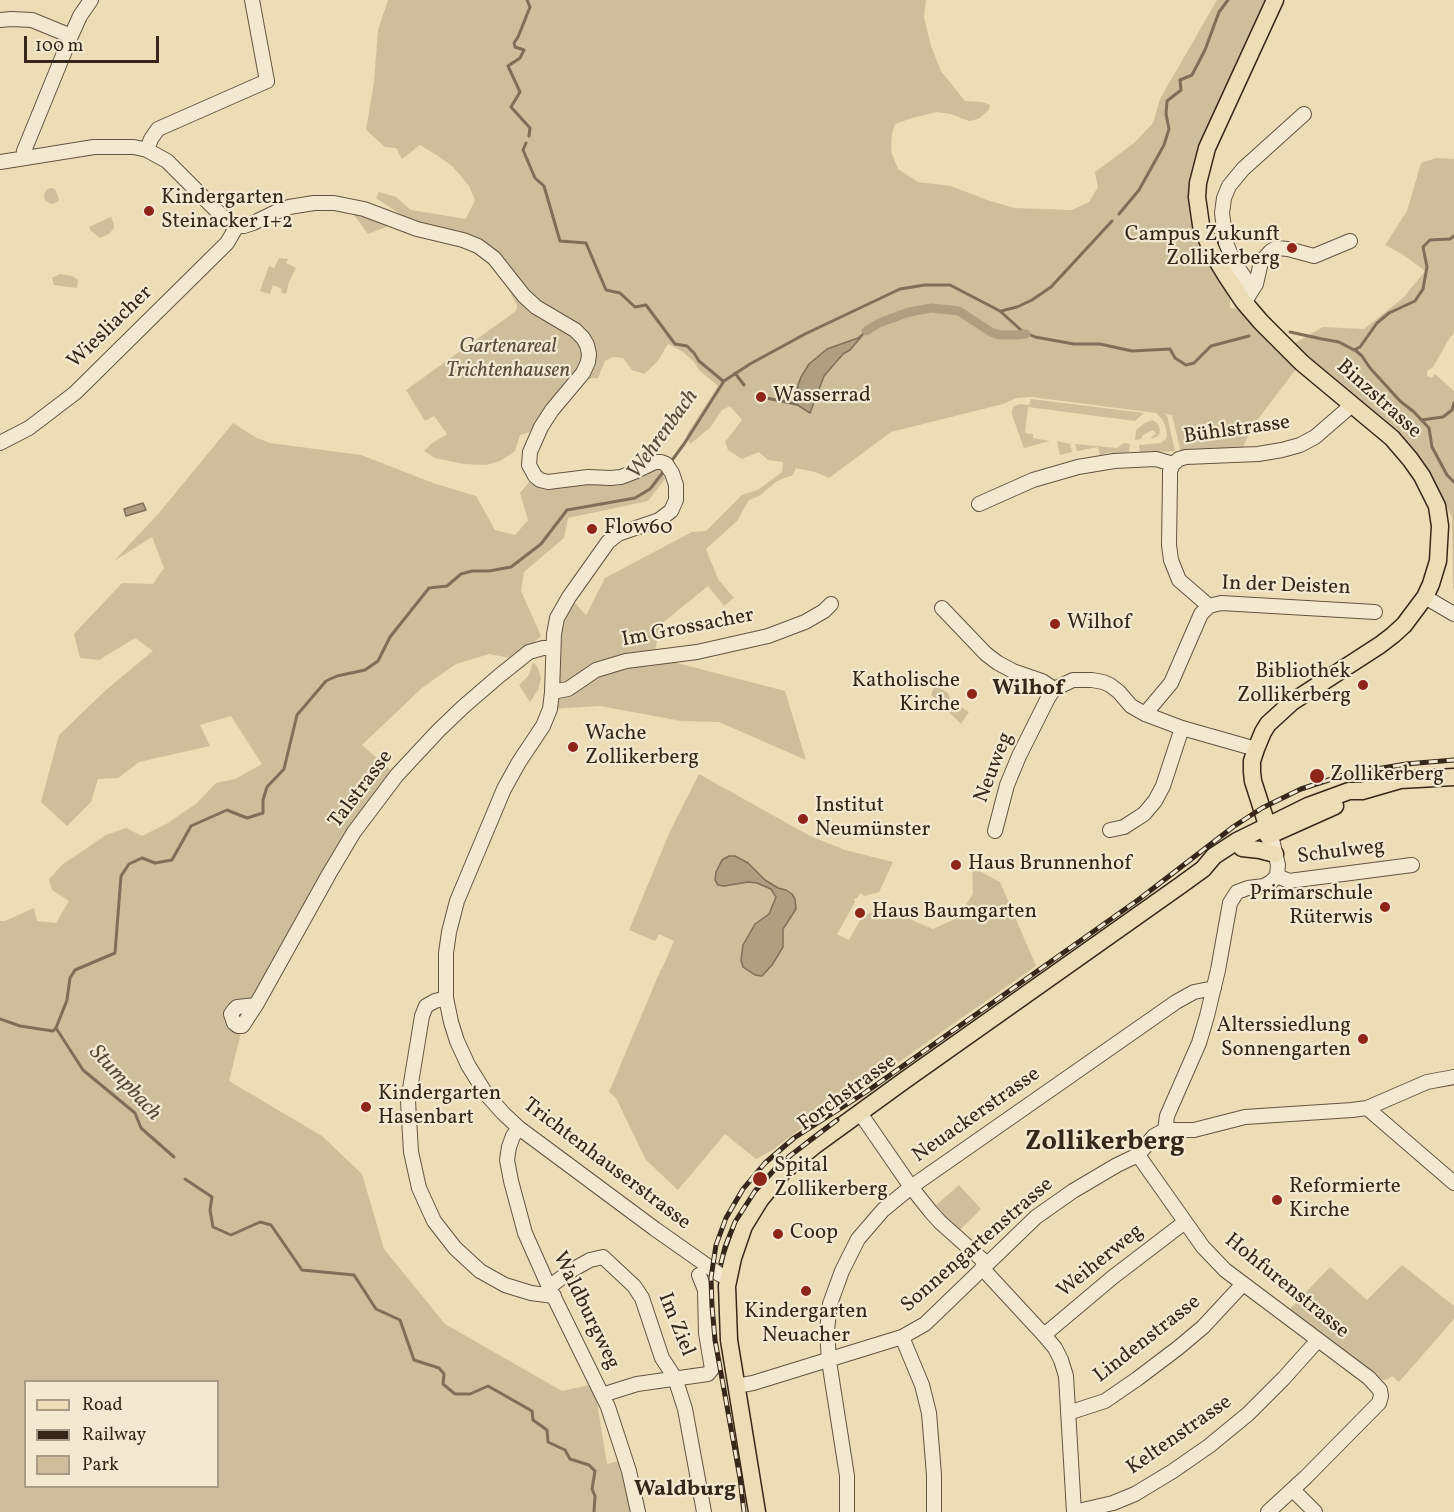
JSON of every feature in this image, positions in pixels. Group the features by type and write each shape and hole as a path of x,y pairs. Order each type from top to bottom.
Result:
{"main road":[{"name":"Binzstrasse","path":"1269,830 1252,772 1252,761 1256,749 1268,724 1304,694 1394,635 1409,619 1425,597 1431,584 1438,561 1440,526 1437,506 1422,476 1410,459 1392,438 1282,345 1261,322 1246,299 1227,277 1206,240 1201,225 1198,212 1198,183 1201,169 1212,138 1275,0"},
{"name":"Forchstrasse","path":"757,1512 736,1386 726,1295 733,1257 744,1226 767,1189 783,1172 860,1113 1203,869 1214,856 1237,841 1353,798 1362,791 1400,780 1454,777"},
{"name":"Forchstrasse","path":"1203,869 1214,866 1269,830"},
{"path":"1242,848 1275,854"}],"street":[{"path":"23,158 71,36 80,16 91,0"},
{"path":"147,150 150,139 158,129 267,81 252,0"},
{"path":"0,20 32,20 71,36"},
{"path":"1246,299 1251,287 1234,262 1226,243 1222,213 1224,198 1229,186 1243,169 1304,114"},
{"path":"0,162 109,146 147,150 167,161 230,224 237,226"},
{"name":"Trichtenhauserstrasse","path":"237,226 253,223 289,207 334,203 364,209 417,229 478,246 501,264 524,296 536,307 575,330 587,345 588,362 583,373 552,410 541,427 530,452 529,465 535,476 548,482 588,477 621,477 655,462 661,462 669,469 676,485 676,495 671,511 659,520 618,534 608,542 564,604 555,626 552,692 547,718 504,789 453,913 446,953 446,998 451,1023 468,1065 486,1094 502,1113 670,1240 728,1279"},
{"name":"Wiesliacher","path":"0,443 29,428 78,390 227,243 237,226"},
{"path":"1246,299 1256,284 1262,262 1276,248 1314,256 1350,241"},
{"name":"Bühlstrasse","path":"979,504 1033,480 1078,467 1114,461 1156,459 1173,464 1186,457 1258,454 1282,450 1300,445 1315,437 1352,405"},
{"name":"In der Deisten","path":"1173,464 1170,471 1169,545 1171,560 1179,580 1209,606 1221,603 1376,612"},
{"path":"1425,597 1454,614"},
{"name":"Im Grossacher","path":"552,692 568,689 596,670 626,662 698,652 768,636 805,622 831,604"},
{"path":"1145,714 1171,683 1201,614 1209,606"},
{"path":"942,608 986,654 998,663 1042,681 1054,689 1073,680 1102,682 1110,685 1131,706 1145,714 1182,728 1256,749"},
{"name":"Talstrasse","path":"256,1005 354,832 397,775 438,731 499,676 529,652 553,648"},
{"name":"Neuweg","path":"995,831 1011,775 1054,689"},
{"path":"1110,830 1130,824 1144,814 1155,801 1163,786 1182,728"},
{"path":"1269,830 1278,865 1277,876 1264,886 1248,888 1233,896 1208,1016 1167,1116 1166,1130 1194,1130 1245,1117 1352,1110 1367,1107 1427,1082 1454,1077"},
{"name":"Schulweg","path":"1277,876 1289,881 1412,866"},
{"name":"Neuackerstrasse","path":"847,1512 847,1476 829,1361 827,1330 831,1304 858,1239 883,1210 911,1187 1176,1002 1194,992 1214,988"},
{"path":"446,998 426,1006 422,1016 408,1101 411,1152 419,1188 434,1221 455,1248 480,1271 505,1285 531,1293 552,1292"},
{"path":"1367,1107 1454,1183"},
{"path":"860,1113 911,1187 939,1222 985,1266 1059,1356 1066,1376 1074,1512"},
{"name":"Waldburgweg","path":"519,1128 513,1136 507,1161 525,1233 602,1395 618,1435 638,1512"},
{"name":"Sonnengartenstrasse","path":"736,1386 829,1361 902,1337 925,1324 1036,1217 1073,1191 1138,1155 1154,1136 1166,1130"},
{"name":"Hohfurenstrasse","path":"1138,1155 1203,1246 1225,1270 1376,1384 1380,1390 1379,1402 1293,1490"},
{"name":"Weiherweg","path":"1044,1335 1113,1277 1185,1222"},
{"name":"Im Ziel","path":"552,1292 572,1270 590,1260 603,1257 634,1286 642,1298 662,1358 675,1378 685,1409 704,1512"},
{"name":"Im Ziel","path":"602,1395 636,1384 708,1374 712,1369 706,1333 705,1290 699,1275"},
{"name":"Lindenstrasse","path":"1068,1413 1105,1401 1137,1379 1203,1327 1243,1284"},
{"path":"902,1337 922,1385 929,1413 934,1475 934,1512"},
{"name":"Keltenstrasse","path":"1074,1512 1113,1503 1135,1494 1209,1446 1256,1406 1318,1340"},
{"path":"1268,1512 1293,1490 1315,1512"}],"green space":[{"name":"Gartenareal Trichtenhausen","path":"388,0 926,0 924,17 931,46 941,71 965,101 990,105 989,110 978,119 969,121 951,114 937,112 895,124 891,151 898,169 918,182 951,186 1014,208 1072,210 1089,202 1098,187 1095,172 1134,143 1153,123 1160,99 1217,0 1277,0 1191,194 1230,292 1230,308 1240,309 1272,347 1296,369 1252,427 1243,447 1181,453 1172,415 1161,413 1167,415 1175,451 1140,453 1139,445 1161,443 1166,439 1165,425 1156,413 1031,397 1016,398 1003,404 891,432 829,478 796,468 793,475 777,481 759,496 749,500 737,521 706,549 718,579 734,598 724,606 708,586 660,625 654,657 785,691 806,760 719,722 681,721 600,706 550,709 554,634 569,597 586,615 605,578 692,532 706,531 742,495 758,490 782,472 783,462 768,460 759,452 742,459 728,450 725,442 742,420 730,406 722,410 710,428 690,444 686,436 718,386 683,352 668,344 657,362 644,374 632,370 623,358 613,357 605,361 598,378 568,380 530,432 520,435 515,451 500,461 486,465 464,464 435,458 424,451 447,434 434,416 425,421 406,390 516,311 517,305 481,240 409,220 376,198 379,192 396,197 411,210 466,219 475,200 469,186 460,175 438,156 420,145 402,159 396,148 385,147 366,130 374,82 378,30"},
{"path":"1436,158 1454,159 1454,333 1433,367 1427,371 1427,376 1432,378 1435,374 1454,391 1454,589 1452,517 1429,478 1399,436 1363,402 1291,345 1323,327 1364,329 1403,298 1425,271 1385,245 1407,211 1421,163"},
{"path":"47,189 55,189 59,199 58,202 51,204 45,200 44,194"},
{"path":"352,212 389,226 368,234"},
{"path":"111,217 114,228 109,234 100,238 91,231 89,227"},
{"path":"279,258 288,259 286,263 296,268 286,294 281,292 282,289 273,285 270,294 260,291 269,266 274,268"},
{"path":"60,274 72,276 78,280 77,288 54,285 52,278"},
{"path":"1031,399 1144,413 1135,421 1028,407 1025,433 1033,434 1033,438 1050,441 1024,448 1012,410 1014,406 1020,404 1029,405"},
{"path":"1152,420 1159,426 1159,435 1152,439 1151,437 1156,434 1153,430 1143,435 1141,439 1135,440 1136,430"},
{"path":"233,423 255,437 270,443 361,455 433,483 476,496 495,530 515,535 528,520 520,493 529,482 544,490 574,485 618,486 660,467 665,479 648,501 568,518 564,538 524,572 521,591 541,636 515,659 489,654 456,664 422,688 362,745 393,772 243,1025 229,1081 322,1136 362,1174 384,1249 445,1324 562,1391 594,1384 607,1464 622,1460 635,1512 0,1512 0,921 34,908 37,921 56,923 69,901 52,890 49,879 63,864 106,835 126,828 142,836 168,823 197,803 216,783 235,779 262,764 231,716 200,725 210,746 139,762 118,778 98,779 91,802 67,826 41,802 59,735 107,689 153,651 135,638 99,660 80,658 74,634 122,583 153,584 164,568 152,537 114,561 159,513"},
{"path":"1057,441 1070,444 1072,452 1060,455"},
{"path":"1124,443 1130,444 1129,452 1112,454 1111,452 1100,455 1098,447 1077,451 1075,444 1117,448"},
{"path":"533,662 541,678 538,690 530,702 519,685 529,675"},
{"path":"935,685 948,693 951,701 969,712 961,724 931,695"},
{"path":"699,774 810,836 845,850 893,862 879,892 864,896 860,893 854,899 855,902 837,934 849,940 863,915 891,908 933,929 957,918 973,894 972,867 1000,882 1036,966 771,1151 756,1159 725,1134 678,1190 646,1160 616,1098 609,1092 674,941 659,934 655,941 629,930 671,829"},
{"path":"959,1185 981,1209 957,1233 934,1207"},
{"path":"1402,1265 1454,1306 1454,1319 1399,1382 1392,1376 1383,1380 1375,1377 1289,1310 1330,1267 1367,1300"}],"shaded area":[{"path":"866,331 824,376 810,413 796,404 798,385 809,364 827,349 858,338"},
{"path":"143,503 146,510 126,516 124,509"},
{"path":"735,856 748,863 765,880 786,890 795,899 796,909 783,929 783,947 762,976 755,975 743,967 741,960 743,945 755,924 769,914 776,897 771,889 757,883 718,885 715,880 716,872 722,860"}],"waterway":[{"path":"527,0 530,7 514,43 515,47 524,50 520,58 508,66 520,92 511,107 530,128 529,136"},
{"path":"1119,214 1139,190 1164,145 1169,129 1166,114 1167,101 1181,90 1180,80 1192,75 1205,50 1219,12 1228,0"},
{"path":"526,143 523,150 535,178 544,186 560,241 586,243 606,290 620,293 635,307 646,305 675,344 687,346 699,361 723,381"},
{"path":"1001,311 1032,300 1051,287 1112,221"},
{"name":"Wehrenbach","path":"1290,332 1339,342 1354,350 1360,347 1377,323 1389,313 1415,301 1423,289 1427,267 1423,247 1430,240 1450,239 1454,236"},
{"name":"Wehrenbach","path":"670,463 724,381 805,334 900,289 925,285 950,285 1000,311 1022,331 1035,337 1074,344 1100,344 1132,351 1170,349 1175,358 1186,365 1194,363 1211,346 1249,336"},
{"path":"866,331 879,323 909,312 932,308 959,311 999,335 1026,334"},
{"path":"1355,350 1400,401 1429,428 1432,447 1447,475 1454,482"},
{"path":"735,373 744,385"},
{"path":"761,397 796,404"},
{"path":"1421,420 1443,417 1452,410 1454,403"},
{"name":"Wehrenbach","path":"0,1019 20,1026 53,1031 56,1028 67,1000 70,978 75,970 115,953 121,876 129,864 142,858 155,863 172,860 191,826 227,810 247,818 263,813 263,800 267,787 284,769 297,715 326,681 337,676 365,670 378,661 390,637 429,588 447,586 461,574 472,571 511,567 541,544 567,510 635,498 650,489 664,471"},
{"name":"Stumpbach","path":"56,1028 83,1070 135,1113 141,1128 174,1157"},
{"name":"Stumpbach","path":"185,1179 212,1197 210,1210 213,1227 231,1235 260,1222 271,1225 302,1270 354,1275 376,1309 400,1320 414,1360 439,1368 444,1374 443,1384 455,1394 470,1394 488,1386 532,1411 533,1420 547,1430 548,1442 565,1450 570,1459 589,1465 595,1471 592,1489 595,1496 594,1512"}],"railway":[{"path":"744,1512 715,1340 711,1278 716,1245 726,1218 743,1189 765,1163 794,1138 866,1092 1138,900 1233,827 1262,808 1301,789 1347,774 1406,764 1454,760"},
{"path":"721,1263 735,1222 755,1191 791,1155 837,1120"}],"place":[{"name":"Kindergarten Steinacker 1+2","path":"149,211"},
{"name":"Campus Zukunft Zollikerberg","path":"1292,248"},
{"name":"Wasserrad","path":"761,397"},
{"name":"Flow60","path":"592,529"},
{"name":"Wilhof","path":"1055,624"},
{"name":"Bibliothek Zollikerberg","path":"1363,685"},
{"name":"Katholische Kirche","path":"972,694"},
{"name":"Wache Zollikerberg","path":"573,747"},
{"name":"Zollikerberg","path":"1317,776"},
{"name":"Institut Neumünster","path":"803,819"},
{"name":"Haus Brunnenhof","path":"956,865"},
{"name":"Primarschule Rüterwis","path":"1385,907"},
{"name":"Haus Baumgarten","path":"860,913"},
{"name":"Alterssiedlung Sonnengarten","path":"1363,1039"},
{"name":"Kindergarten Hasenbart","path":"366,1107"},
{"name":"Spital Zollikerberg","path":"760,1179"},
{"name":"Reformierte Kirche","path":"1277,1200"},
{"name":"Coop","path":"778,1234"},
{"name":"Kindergarten Neuacher","path":"806,1291"}],"district":[{"name":"Wilhof","path":"1028,690"},
{"name":"Zollikerberg","path":"1105,1144"},
{"name":"Waldburg","path":"685,1491"}]}
